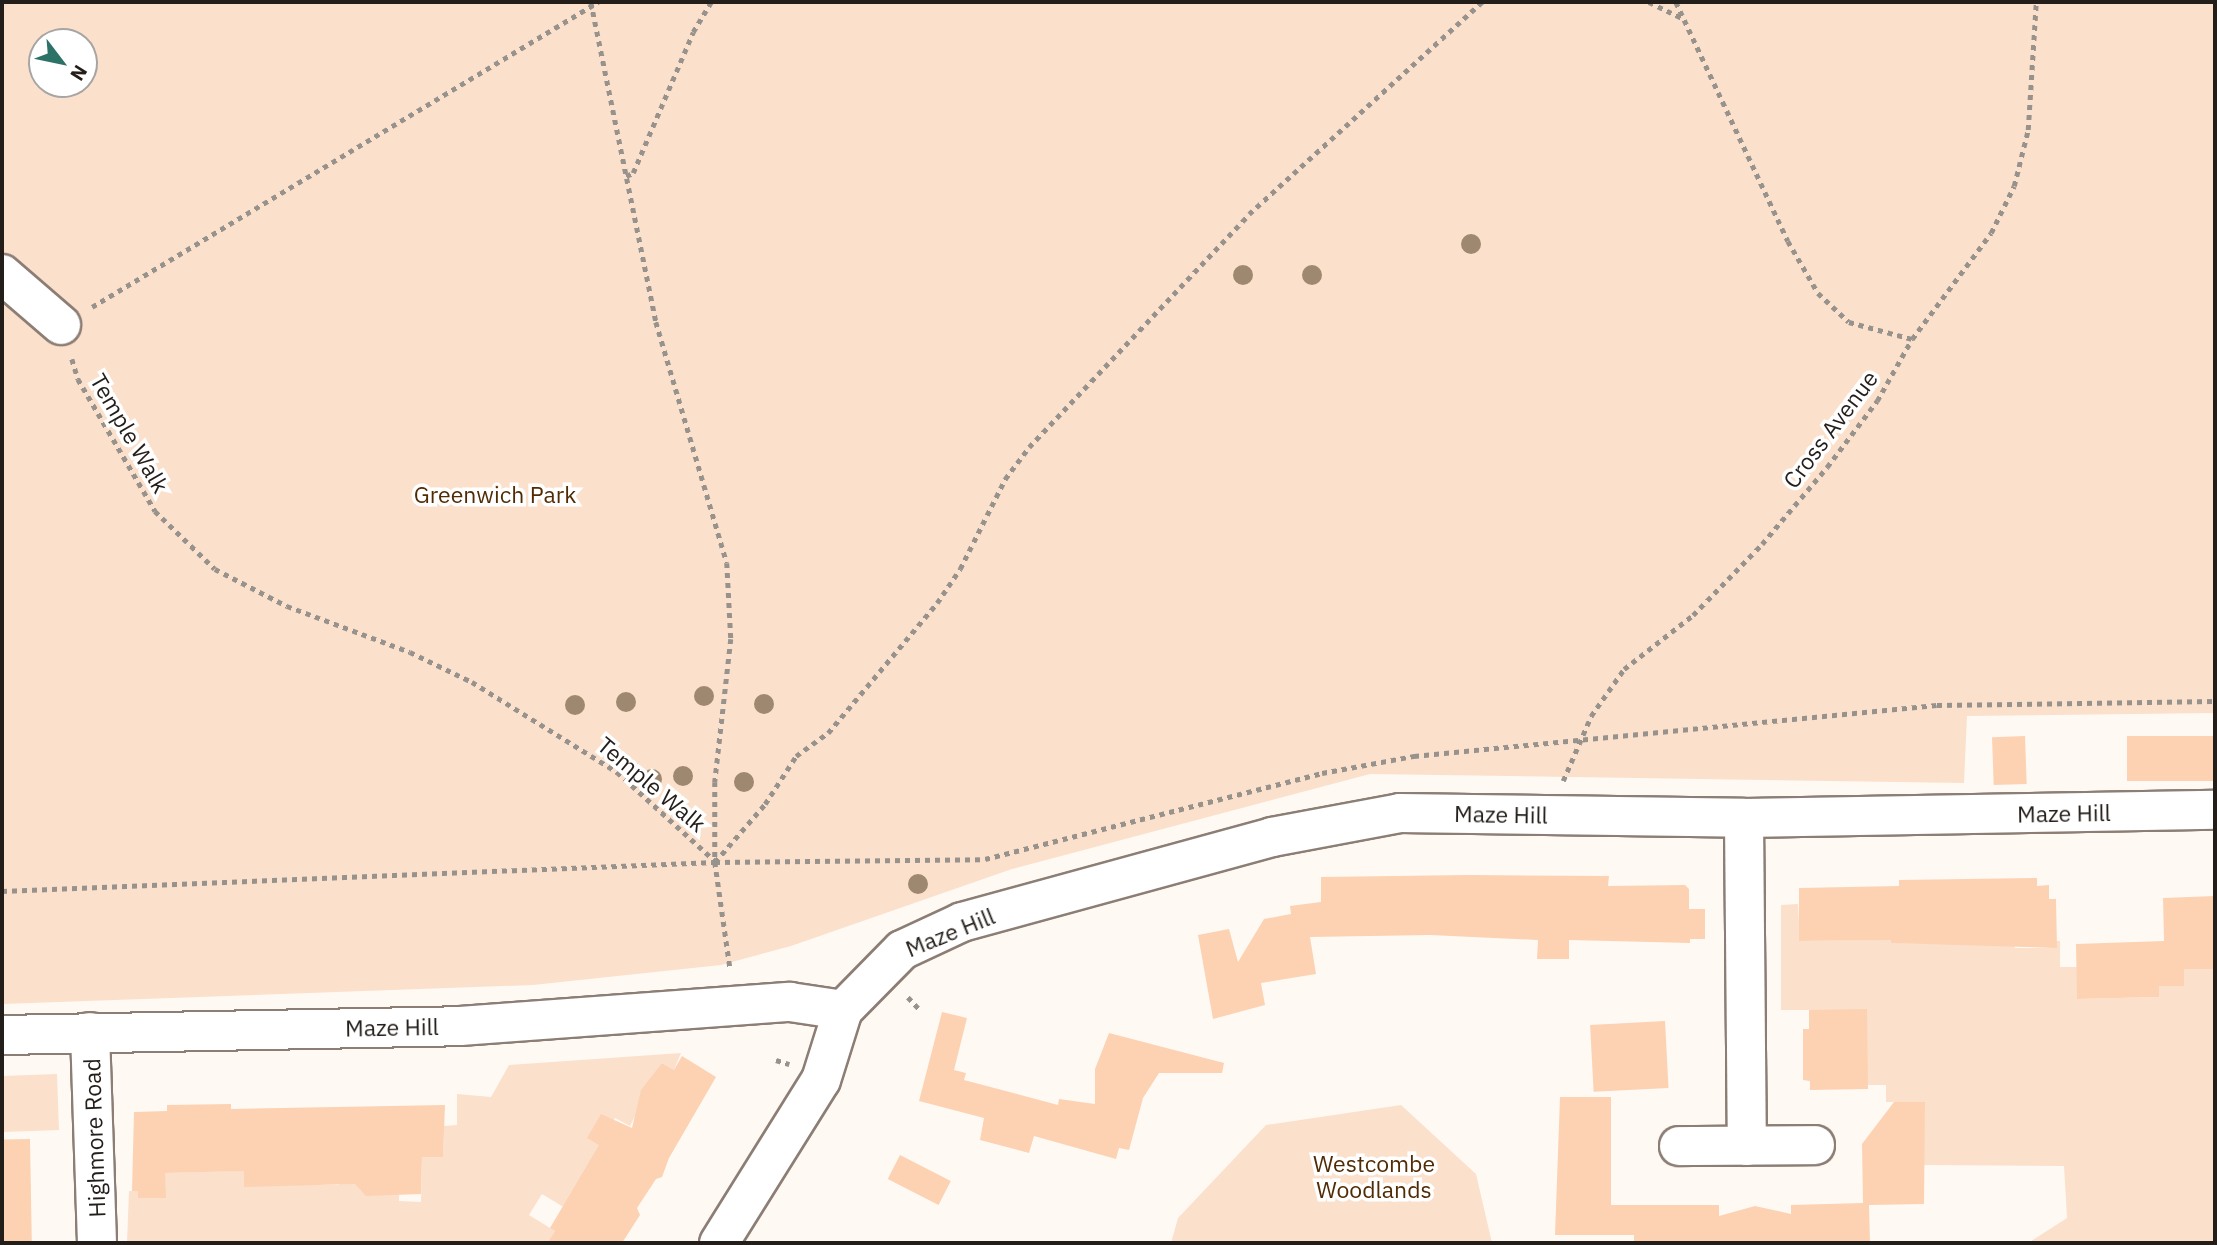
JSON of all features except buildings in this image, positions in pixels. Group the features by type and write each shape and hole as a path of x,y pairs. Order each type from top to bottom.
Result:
{"street":[{"path":"2,274 61,325"},
{"name":"Maze Hill","path":"2,1035 460,1026 790,1002 843,1010 902,950 962,922 1346,821 1400,813 1744,818 2215,810"},
{"path":"1744,818 1747,1146"},
{"path":"719,1243 821,1080 843,1010"},
{"name":"Highmore Road","path":"90,1032 97,1243"},
{"path":"1679,1146 1815,1145"}],"path":[{"path":"626,176 633,173 687,45 711,2"},
{"path":"715,862 765,804 796,756 828,733 937,603 960,569 1005,479 1028,447 1249,214 1482,2"},
{"path":"1649,2 1685,19"},
{"path":"1676,2 1788,242 1818,293 1849,322 1912,339"},
{"name":"Cross Avenue","path":"1563,784 1577,741 1624,669 1693,615 1762,544 1828,467 1877,401 1912,339 1977,254 2014,186 2028,130 2036,2"},
{"path":"61,325 594,3 656,322 727,563 731,639 715,782 715,862 730,972"},
{"name":"Temple Walk","path":"61,325 78,379 138,486 191,550 243,586 410,652 526,714 617,772 715,862"},
{"path":"2,891 715,862 985,859 1366,764 1937,705 2215,701"}],"green space":[{"name":"Greenwich Park","path":"2,2 2215,2 2215,713 1967,716 1964,783 1370,774 1012,869 791,946 721,965 533,985 2,1004"},
{"path":"1798,904 1800,941 1871,940 1891,931 1891,943 2014,944 2015,948 2049,948 2049,941 2060,941 2060,967 2077,967 2078,999 2159,997 2158,953 2166,986 2184,985 2184,969 2215,969 2215,1243 2028,1243 2067,1218 2064,1166 1919,1165 1924,1102 1886,1102 1886,1085 1868,1085 1809,1010 1781,1010 1781,905"},
{"path":"681,1053 674,1070 662,1063 630,1126 615,1118 565,1208 542,1194 529,1215 555,1231 547,1243 127,1243 129,1191 138,1191 138,1198 165,1198 165,1173 234,1171 234,1161 291,1185 338,1185 360,1175 360,1190 374,1196 400,1132 399,1201 421,1202 422,1157 443,1157 444,1126 457,1125 457,1094 491,1097 509,1065"},
{"path":"57,1074 59,1130 4,1132 2,1076"},
{"name":"Westcombe Woodlands","path":"1401,1105 1476,1174 1492,1243 1171,1243 1178,1218 1266,1125"}]}
